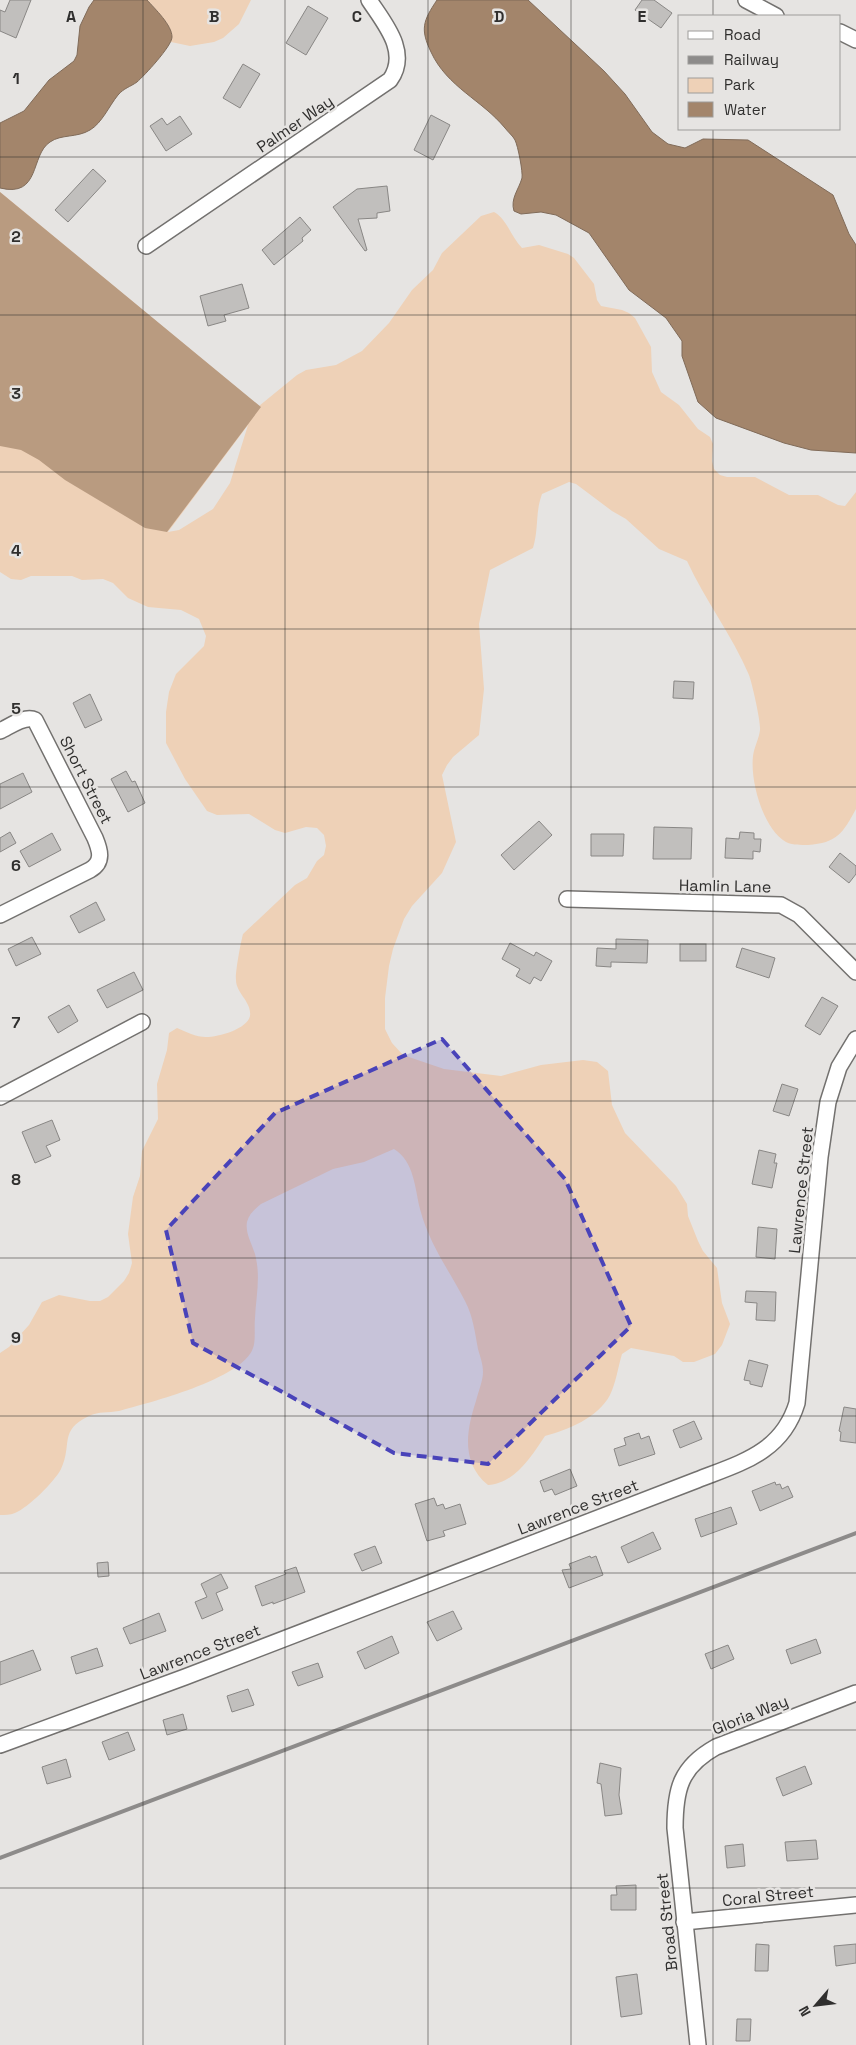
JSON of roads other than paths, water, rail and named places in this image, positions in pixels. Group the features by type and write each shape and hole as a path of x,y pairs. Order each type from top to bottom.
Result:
{"street":[{"name":"Palmer Way","path":"146,246 390,80 395,71 397,61 396,44 369,0"},
{"path":"746,0 774,15"},
{"path":"841,32 856,40"},
{"name":"Short Street","path":"0,731 29,718 35,720 95,838 100,854 98,864 78,877 0,915"},
{"name":"Hamlin Lane","path":"568,899 781,905 799,915 856,972"},
{"path":"0,1097 142,1022"},
{"name":"Lawrence Street","path":"0,1744 185,1677 697,1480 746,1460 770,1445 784,1431 796,1403 820,1157 827,1111 836,1076 856,1040"},
{"name":"Gloria Way","path":"677,1795 682,1777 689,1767 708,1751 856,1693"},
{"name":"Broad Street","path":"677,1795 675,1828 698,2045"},
{"name":"Coral Street","path":"684,1922 856,1905"}],"water":[{"path":"94,0 147,0 169,27 172,37 168,47 141,79 118,95 102,119 94,127 80,134 59,138 50,142 44,148 29,181 22,187 13,189 0,188 0,123 24,111 49,80 74,61 77,55 80,26"},
{"path":"437,0 528,0 604,71 625,94 652,132 668,144 685,148 703,139 748,140 833,195 849,234 856,245 856,453 811,450 784,443 716,418 698,402 682,356 682,341 666,318 629,290 589,233 556,215 541,212 521,214 514,211 513,202 522,178 516,143 496,118 446,75 431,52 424,31 426,20"}],"railway":[{"path":"0,1858 856,1533"}]}
